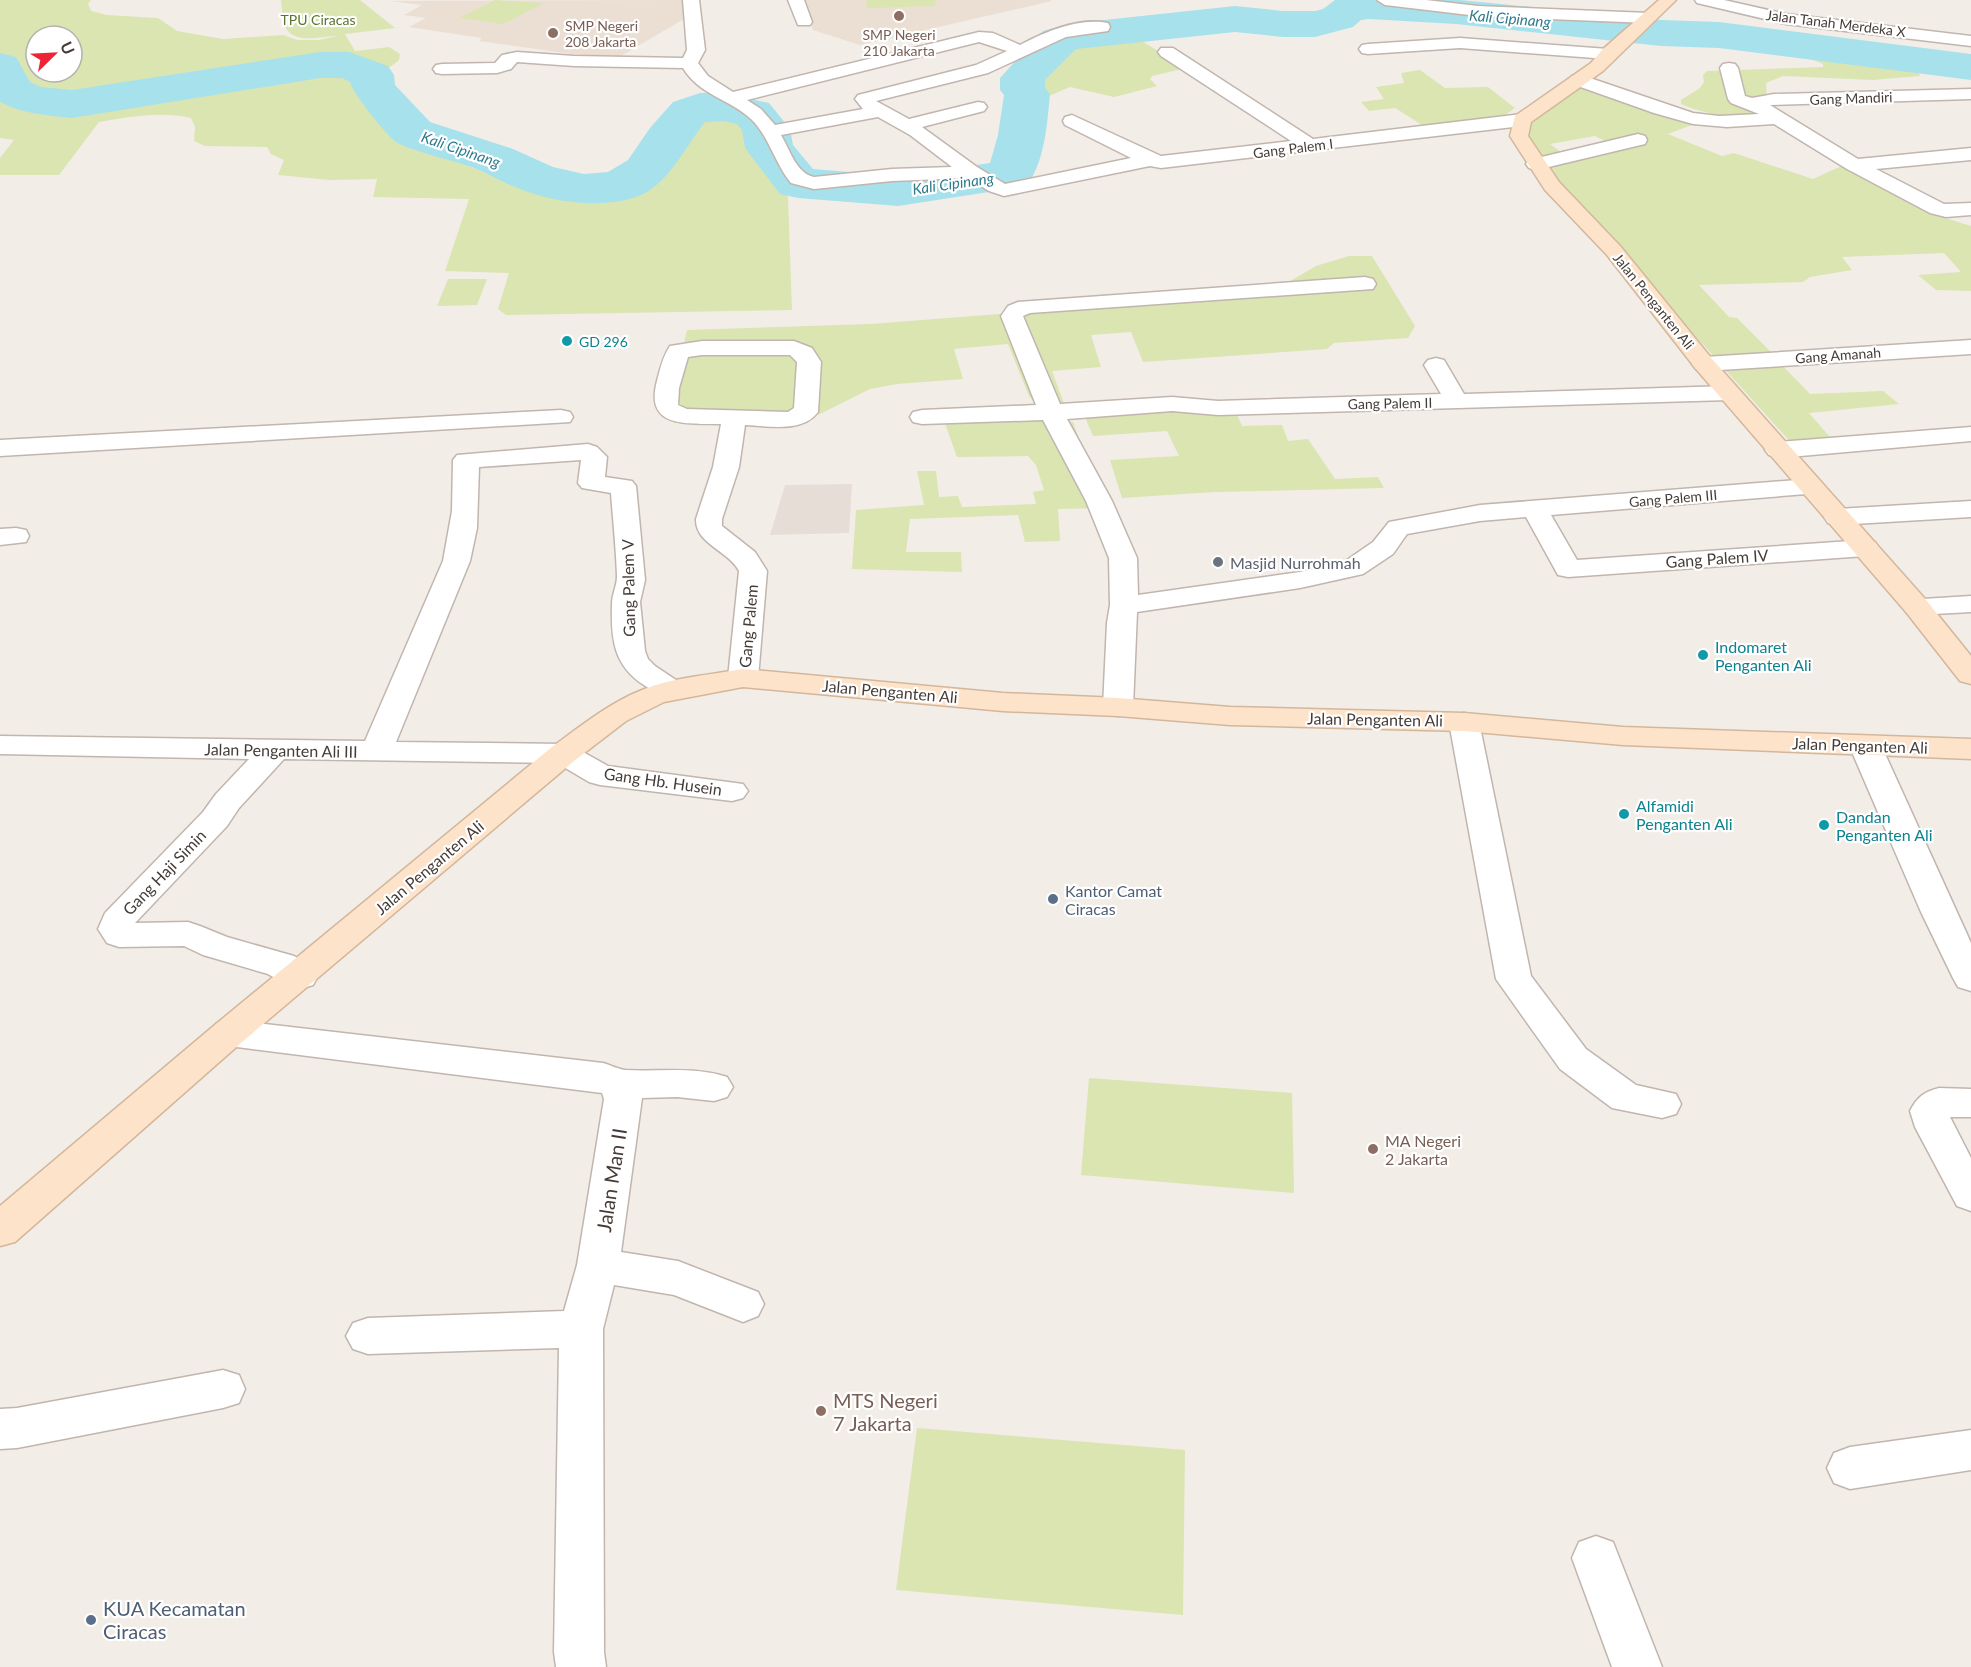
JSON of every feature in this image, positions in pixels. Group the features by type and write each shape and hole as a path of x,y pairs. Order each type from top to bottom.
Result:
{"street":[{"path":"689,63 696,50 691,0"},
{"path":"796,0 804,22"},
{"path":"1385,0 1483,6 1646,21"},
{"path":"1522,120 1597,67 1668,0"},
{"name":"Jalan Tanah Merdeka X","path":"1703,0 1786,19 1971,41"},
{"path":"1842,8 1866,21 1868,27"},
{"path":"1102,27 1080,28 1051,35 981,69 864,99 866,103 907,124 997,189 1004,190 1150,160"},
{"path":"732,98 979,37 987,37 1021,51"},
{"path":"1368,49 1460,43 1614,49"},
{"path":"1167,52 1311,146"},
{"path":"442,69 497,68 505,65 508,59 517,57 585,62 689,63"},
{"path":"689,63 707,85 756,114 771,131 794,175 804,182 980,176"},
{"path":"1729,68 1737,99 1760,107 1854,165 1937,209 1946,212 1971,209"},
{"path":"1578,80 1696,118 1723,121 1780,118"},
{"name":"Gang Mandiri","path":"1760,107 1759,102 1774,99 1971,94"},
{"path":"907,124 978,107"},
{"path":"771,131 881,111"},
{"name":"Gang Palem I","path":"1071,121 1150,160 1175,162 1522,120"},
{"name":"Jalan Penganten Ali","path":"1522,120 1519,136 1552,186 1614,251 1704,364 1916,606 1971,675"},
{"path":"1536,164 1638,140"},
{"path":"1854,165 1971,154"},
{"path":"1118,707 1121,623 1124,605 1123,558 1100,501 1051,412 1012,316 1016,311 1026,308 1365,284"},
{"name":"Gang Amanah","path":"1704,364 1971,347"},
{"path":"702,348 794,348 804,353 809,362 806,412 802,416 792,419 734,418 684,416 667,407 665,394 678,351 702,348"},
{"path":"1436,365 1457,402"},
{"name":"Gang Palem II","path":"922,417 1172,404 1218,408 1729,393"},
{"path":"0,448 561,417"},
{"name":"Gang Palem","path":"734,418 726,467 709,519 709,527 721,541 750,563 753,571 743,678"},
{"path":"377,751 443,591 454,573 467,506 466,460 453,423"},
{"path":"1778,450 1971,434"},
{"name":"Gang Palem V","path":"466,460 588,452 594,457 591,483 623,486 631,580 626,602 630,651 634,662 644,672 671,690"},
{"name":"Gang Palem III","path":"1124,605 1300,580 1353,568 1383,548 1398,528 1480,513 1810,487"},
{"path":"1837,518 1971,509"},
{"name":"Gang Palem IV","path":"1535,510 1568,569 1865,548"},
{"path":"1916,606 1971,604"},
{"name":"Jalan Penganten Ali","path":"0,1230 229,1033 563,754 615,715 671,690 743,678 1003,702 1118,707 1230,716 1464,722 1623,736 1971,749"},
{"path":"1464,722 1514,979 1573,1059 1626,1098 1662,1104"},
{"name":"Jalan Penganten Ali III","path":"0,745 563,754"},
{"path":"1865,746 1938,912 1971,978"},
{"name":"Gang Haji Simin","path":"275,750 227,801 209,825 117,921 115,929 119,935 188,934 215,946 281,965 300,976"},
{"name":"Gang Hb. Husein","path":"563,754 600,774 732,791"},
{"path":"229,1033 603,1077 618,1084 677,1083 714,1087"},
{"name":"Jalan Man II","path":"581,1667 579,1640 581,1329 598,1265 623,1099 618,1084"},
{"path":"1971,1103 1939,1102 1929,1111 1934,1127 1971,1195"},
{"path":"598,1265 678,1278 743,1304"},
{"path":"368,1336 581,1329"},
{"path":"0,1429 17,1428 223,1389"},
{"path":"1850,1468 1971,1450"},
{"path":"1596,1558 1637,1667"}],"shaded area":[{"name":"SMP Negeri 208 Jakarta","path":"689,0 689,16 614,60 479,41 482,38 409,27 426,18 404,15 422,5 391,1"},
{"name":"SMP Negeri 210 Jakarta","path":"804,0 1052,1 860,45 813,30"},
{"path":"852,484 849,533 770,535 785,485"}],"green space":[{"name":"TPU Ciracas","path":"0,0 91,0 88,4 91,11 107,15 158,18 177,31 223,39 283,35 297,40 319,40 337,36 307,38 293,35 284,24 281,0 360,0 395,28 345,34 355,51 389,47 400,54 399,60 390,67 380,70 380,114 409,140 497,178 557,193 620,192 663,172 698,116 740,113 745,117 781,177 788,197 792,310 506,315 498,309 509,273 445,271 469,199 373,197 377,179 330,180 278,175 284,160 271,154 267,147 205,146 194,141 195,127 191,118 180,116 145,116 99,122 59,175 0,175 0,158 14,140 0,138"},
{"path":"495,0 544,3 503,24 459,18"},
{"path":"866,0 935,0 936,6 867,8"},
{"path":"1132,35 1186,68 1152,76 1150,79 1157,86 1114,97 1070,87 1042,99 1035,94 1036,84 1059,46 1100,37"},
{"path":"1795,48 1905,64 1916,68 1920,76 1873,80 1783,76 1766,83 1767,100 1774,105 1755,115 1742,117 1715,114 1681,104 1681,100 1700,88 1704,82 1703,75 1707,71 1823,67 1823,64 1789,50"},
{"path":"1420,70 1445,88 1488,87 1515,108 1498,120 1427,128 1395,108 1369,111 1361,102 1384,99 1376,87 1404,83 1401,73"},
{"path":"1583,81 1705,120 1668,134 1722,156 1734,153 1813,179 1846,164 1942,217 1971,226 1971,291 1936,290 1918,275 1961,272 1944,253 1842,257 1852,270 1810,277 1803,282 1699,285 1729,317 1737,318 1776,357 1718,361 1539,164 1647,140 1611,144 1595,136 1550,144 1565,155 1538,161 1514,125"},
{"path":"1349,256 1372,256 1415,326 1408,338 1334,343 1327,349 1143,362 1131,332 1091,335 1101,367 1052,371 1065,406 1035,403 1029,396 1008,344 954,349 963,379 897,384 870,389 818,415 674,423 668,416 687,330 871,324 1155,302 1280,287 1316,266"},
{"path":"448,279 487,279 477,305 437,306"},
{"path":"1778,361 1810,394 1883,391 1899,404 1809,413 1835,443 1795,447 1720,364"},
{"path":"1168,405 1235,410 1242,426 1282,425 1288,441 1308,439 1335,479 1378,477 1384,488 1214,492 1122,498 1110,460 1179,456 1167,431 1093,436 1084,415"},
{"path":"1010,414 1073,422 1103,508 1058,509 1060,541 1025,542 1018,515 910,519 906,552 961,552 962,572 852,569 856,510 924,505 917,471 936,471 939,497 958,496 962,507 1036,504 1033,492 1044,490 1036,465 1028,456 957,457 943,418"},
{"path":"1089,1078 1292,1093 1294,1193 1081,1175"},
{"path":"917,1428 1185,1450 1183,1615 896,1590"}],"waterway":[{"name":"Kali Cipinang","path":"0,66 11,90 31,100 72,104 320,65 349,65 372,75 373,88 413,132 496,159 538,179 584,189 620,186 646,170 667,138 689,112 700,107 724,107 753,113 766,129 769,148 798,183 898,191 1009,175 1020,145 1023,125 1027,94 1023,90 1022,78 1058,40 1076,36 1235,19 1283,24 1315,24 1338,18 1349,9 1369,7 1456,12 1661,33 1719,35 1971,67"}],"place":[{"name":"SMP Negeri 210 Jakarta","path":"899,16"},
{"name":"SMP Negeri 208 Jakarta","path":"553,33"},
{"name":"GD 296","path":"567,341"},
{"name":"Masjid Nurrohmah","path":"1218,562"},
{"name":"Indomaret Penganten Ali","path":"1703,655"},
{"name":"Alfamidi Penganten Ali","path":"1624,814"},
{"name":"Dandan Penganten Ali","path":"1824,825"},
{"name":"Kantor Camat Ciracas","path":"1053,899"},
{"name":"MA Negeri 2 Jakarta","path":"1373,1149"},
{"name":"MTS Negeri 7 Jakarta","path":"821,1411"},
{"name":"KUA Kecamatan Ciracas","path":"91,1620"}]}
